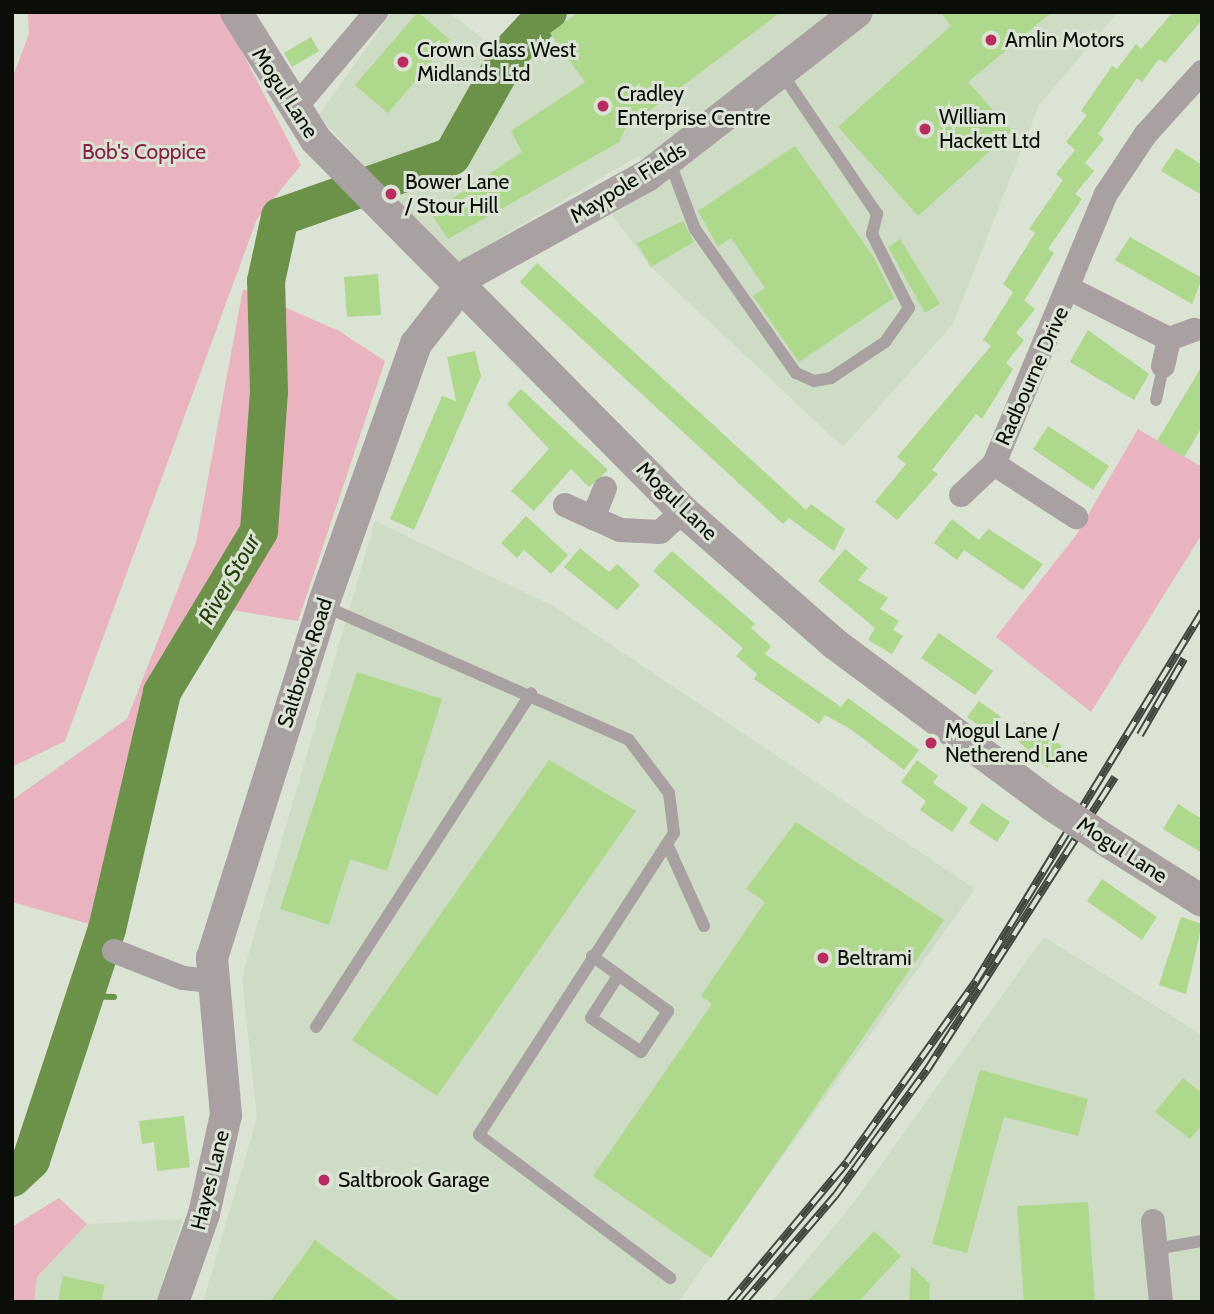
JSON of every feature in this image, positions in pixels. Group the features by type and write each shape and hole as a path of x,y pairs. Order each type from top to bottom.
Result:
{"street":[{"name":"Mogul Lane","path":"236,12 295,108 346,172 455,286 683,511 835,644 1052,805 1202,901"},
{"path":"295,108 376,12"},
{"name":"Maypole Fields","path":"455,286 668,160 783,75 857,12"},
{"name":"Radbourne Drive","path":"961,495 994,464 1070,289 1105,194 1193,98 1202,72"},
{"name":"Saltbrook Road","path":"223,1055 210,981 323,606 416,344 455,286"},
{"name":"Radbourne Drive","path":"1070,289 1169,338"},
{"path":"1163,366 1169,338 1198,323"},
{"name":"Radbourne Drive","path":"994,464 1076,517"},
{"path":"593,518 605,488"},
{"path":"565,505 620,530 660,532 683,511"},
{"path":"114,951 183,978 210,981"},
{"name":"Hayes Lane","path":"173,1302 204,1214 226,1115 223,1055"},
{"path":"1153,1221 1161,1302"}],"lane":[{"path":"668,160 695,229 796,373 814,381 831,378 885,342 909,308 872,234 877,215 783,75"},
{"path":"1156,400 1163,366"},
{"path":"323,606 531,693 629,740 669,793 674,833 592,956 479,1135 670,1278"},
{"path":"316,1027 531,693"},
{"path":"667,844 704,926"},
{"path":"592,956 668,1011 641,1052 591,1018 618,976"},
{"path":"1155,1249 1202,1241"}],"shaded area":[{"path":"392,12 448,12 511,60 550,12 1118,12 1039,105 953,324 843,447 651,267 612,215 663,183 638,156 457,263 318,116"},
{"path":"375,521 553,606 975,889 678,1302 203,1302 257,1118 242,977"},
{"path":"1044,937 1202,1035 1202,1302 772,1302 856,1200"},
{"path":"183,1219 156,1302 34,1302 37,1278 87,1224"}],"green space":[{"name":"Bob's Coppice","path":"28,12 221,12 301,165 257,219 65,741 12,767 12,79 29,34"},
{"path":"243,289 339,331 385,361 298,621 214,607 162,692 107,929 12,902 12,800 127,719 196,543"},
{"path":"1138,429 1202,467 1202,534 1091,712 996,637 1077,534"},
{"path":"59,1198 87,1224 37,1277 34,1302 12,1302 12,1227"}],"building":[{"name":"Crown Glass West Midlands Ltd","path":"418,12 450,40 388,113 355,85"},
{"name":"Cradley Enterprise Centre","path":"579,12 781,12 625,129 619,142 448,239 431,213 522,152 511,131 585,82 550,33"},
{"name":"William Hackett Ltd","path":"940,12 1052,12 968,82 1012,131 918,216 838,127 951,26"},
{"path":"1173,12 1202,12 1202,20 1165,63 1159,59 1142,82 1137,78 1098,134 1104,139 1085,163 1094,171 1075,194 1082,199 1048,249 1054,253 1024,301 1003,284 1035,233 1029,229 1063,180 1056,174 1075,150 1066,142 1087,115 1081,111 1112,66 1117,69 1136,44 1141,49"},
{"path":"311,37 319,51 292,67 284,53"},
{"name":"Cradley Enterprise Centre","path":"795,146 873,256 894,298 799,362 753,296 765,288 731,238 718,247 698,211"},
{"path":"1176,148 1202,165 1202,195 1161,171"},
{"path":"683,221 694,242 651,267 637,243"},
{"path":"1130,237 1202,278 1192,304 1115,260"},
{"path":"900,239 940,304 925,313 888,247"},
{"path":"537,263 806,510 811,504 845,529 834,551 789,518 783,524 520,282"},
{"path":"378,274 381,315 347,317 344,277"},
{"path":"1013,292 1035,309 1016,333 1024,340 1006,363 1013,369 982,419 976,414 932,470 938,474 897,520 875,502 906,464 897,457 991,346 983,340"},
{"path":"1088,330 1149,374 1134,400 1070,362"},
{"path":"475,351 481,376 414,530 390,519 442,396 456,401 447,357"},
{"path":"1202,366 1202,427 1184,457 1157,441"},
{"path":"521,389 608,470 589,487 571,469 534,511 511,491 549,449 507,404"},
{"path":"1048,426 1109,466 1093,490 1033,449"},
{"path":"526,516 568,555 551,574 524,550 517,558 501,543"},
{"path":"952,519 979,540 988,529 1043,564 1023,590 964,550 957,560 934,543"},
{"path":"580,548 609,572 617,564 640,585 617,610 564,567"},
{"path":"845,549 868,568 858,580 888,598 880,609 899,621 893,630 903,636 892,654 868,640 875,628 818,581"},
{"path":"672,551 755,624 751,628 771,646 765,654 841,707 848,698 919,750 904,770 852,730 825,715 819,724 754,679 757,674 736,656 743,648 653,571"},
{"path":"939,633 993,671 975,695 921,658"},
{"path":"357,672 442,699 387,871 350,859 329,925 280,909"},
{"path":"979,701 1001,717 989,733 967,717"},
{"path":"1024,722 1062,746 1047,768 1014,737"},
{"path":"549,760 636,811 437,1096 352,1040"},
{"path":"917,760 938,776 933,783 968,808 952,832 920,810 926,801 901,782"},
{"path":"982,803 1010,822 997,842 969,823"},
{"path":"1178,804 1202,819 1202,853 1163,829"},
{"path":"796,822 944,920 711,1258 593,1176 712,1004 701,996 765,902 746,889"},
{"path":"1102,879 1157,917 1142,940 1087,901"},
{"path":"1181,917 1202,924 1186,994 1159,985"},
{"path":"980,1070 1088,1099 1078,1136 1004,1117 967,1253 932,1244"},
{"path":"1183,1078 1202,1093 1202,1125 1190,1139 1155,1112"},
{"path":"184,1116 190,1167 157,1171 154,1142 142,1144 139,1121"},
{"path":"1088,1202 1095,1302 1024,1302 1017,1206"},
{"path":"874,1231 901,1256 858,1302 807,1302"},
{"path":"315,1240 341,1259 401,1302 270,1302"},
{"path":"911,1266 930,1284 929,1302 909,1302"},
{"path":"63,1276 105,1285 101,1302 58,1302"}],"waterway":[{"name":"River Stour","path":"12,1178 31,1160 107,929 162,692 259,531 269,392 266,281 280,217 452,156 510,53 548,12"},
{"path":"85,996 114,997"}],"railway":[{"path":"730,1302 847,1162 976,981 1202,612"},
{"path":"1140,735 1184,659"},
{"path":"744,1302 835,1196 927,1070 1115,777"}],"place":[{"name":"Amlin Motors","path":"991,40"},
{"name":"Crown Glass West Midlands Ltd","path":"403,62"},
{"name":"Cradley Enterprise Centre","path":"603,106"},
{"name":"William Hackett Ltd","path":"925,129"},
{"name":"Bower Lane / Stour Hill","path":"391,194"},
{"name":"Mogul Lane / Netherend Lane","path":"931,743"},
{"name":"Beltrami","path":"823,958"},
{"name":"Saltbrook Garage","path":"324,1180"}]}
